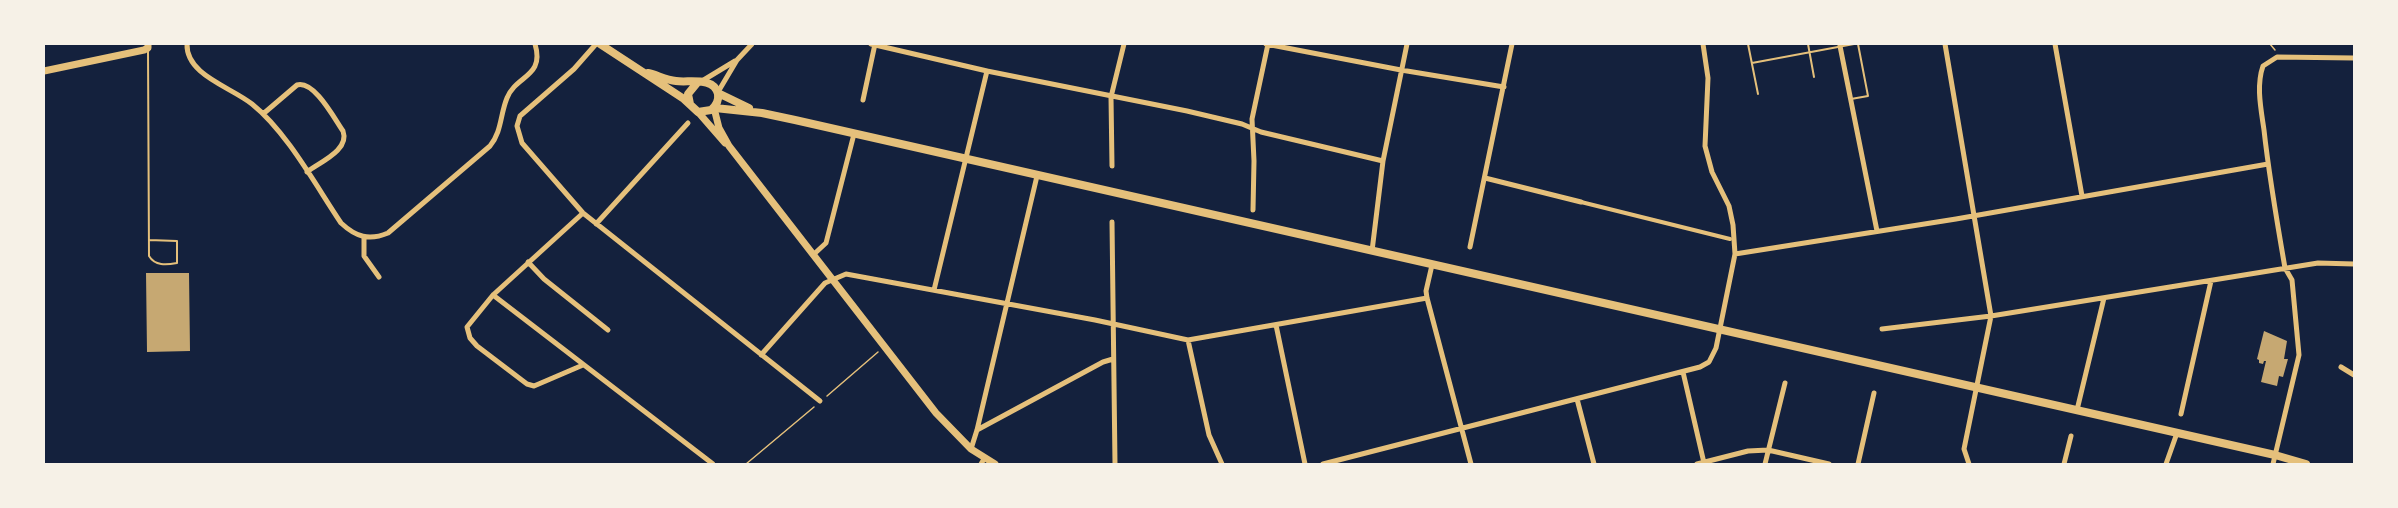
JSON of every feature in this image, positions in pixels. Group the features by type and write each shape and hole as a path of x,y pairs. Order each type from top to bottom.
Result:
{"main road":[{"path":"598,44 648,74 698,112 706,112 714,108 762,113 2276,455 2306,465"},
{"path":"648,74 677,82 699,82 713,85 718,92 762,113"},
{"path":"690,104 688,94 699,82"},
{"path":"714,108 718,92"}],"street":[{"path":"187,44 188,55 194,65 239,94 263,114 307,172 341,223 351,232 364,237 378,237 388,233 490,146 500,129 507,98 515,86 528,76 535,66 537,55 534,44"},
{"path":"598,44 574,69 520,116 517,126 522,143 583,213 820,401"},
{"path":"718,92 737,60 752,44"},
{"path":"863,100 874,44 987,71 1187,111 1383,161"},
{"path":"1112,166 1111,97 1124,44"},
{"path":"1253,210 1252,128 1267,44 1504,87"},
{"path":"1372,251 1383,161 1407,44"},
{"path":"1470,247 1512,44"},
{"path":"1323,465 1683,372 1708,362 1713,356 1720,330 1735,254 1729,206 1712,172 1705,146 1708,78 1703,44"},
{"path":"1945,44 1991,316 1964,448 1969,465"},
{"path":"2055,44 2082,196"},
{"path":"44,71 148,46"},
{"path":"1840,46 1877,231"},
{"path":"2273,465 2299,356 2292,280 2285,268 2268,164 2259,81 2263,66 2277,57 2355,58"},
{"path":"699,82 737,60"},
{"path":"934,290 987,71"},
{"path":"263,114 297,85 302,84 312,88 343,131 346,139 342,147 307,172"},
{"path":"714,108 719,128 729,146 936,413 982,462 995,465"},
{"path":"698,112 722,141 729,146"},
{"path":"596,224 688,123"},
{"path":"813,255 826,243 854,134"},
{"path":"1735,254 2268,164"},
{"path":"971,449 978,430 1037,176"},
{"path":"1485,178 1730,239"},
{"path":"583,213 494,295 467,327 470,338 477,346 527,384 534,386 583,365"},
{"path":"1112,222 1115,465"},
{"path":"364,237 364,256 379,277"},
{"path":"528,262 544,279 608,330"},
{"path":"1882,329 1991,316 2318,263 2355,264"},
{"path":"1432,265 1426,291 1427,298 1471,465"},
{"path":"761,355 825,283 846,274 1188,340 1427,298"},
{"path":"2181,414 2211,281"},
{"path":"494,295 713,465"},
{"path":"2077,410 2104,298"},
{"path":"1276,325 1305,465"},
{"path":"1188,340 1209,435 1222,465"},
{"path":"978,430 1062,383 1113,359"},
{"path":"2341,367 2355,375"},
{"path":"1683,372 1704,464"},
{"path":"1765,465 1785,383"},
{"path":"1858,465 1874,393"},
{"path":"1577,399 1594,465"},
{"path":"2166,465 2177,433"},
{"path":"2064,465 2071,436"},
{"path":"1697,465 1748,451 1768,450 1829,465"}],"lane":[{"path":"1749,44 1758,94"},
{"path":"1808,44 1814,77"},
{"path":"1752,63 1854,44"},
{"path":"1851,99 1868,96 1858,44"},
{"path":"148,46 149,256 157,264 177,262 177,242 149,240"}],"path":[{"path":"746,465 878,351"}],"building":[{"path":"146,273 189,273 190,351 147,352"},
{"path":"2264,331 2287,341 2284,359 2288,359 2283,377 2279,376 2277,386 2261,382 2266,361 2263,364 2257,359"}]}
